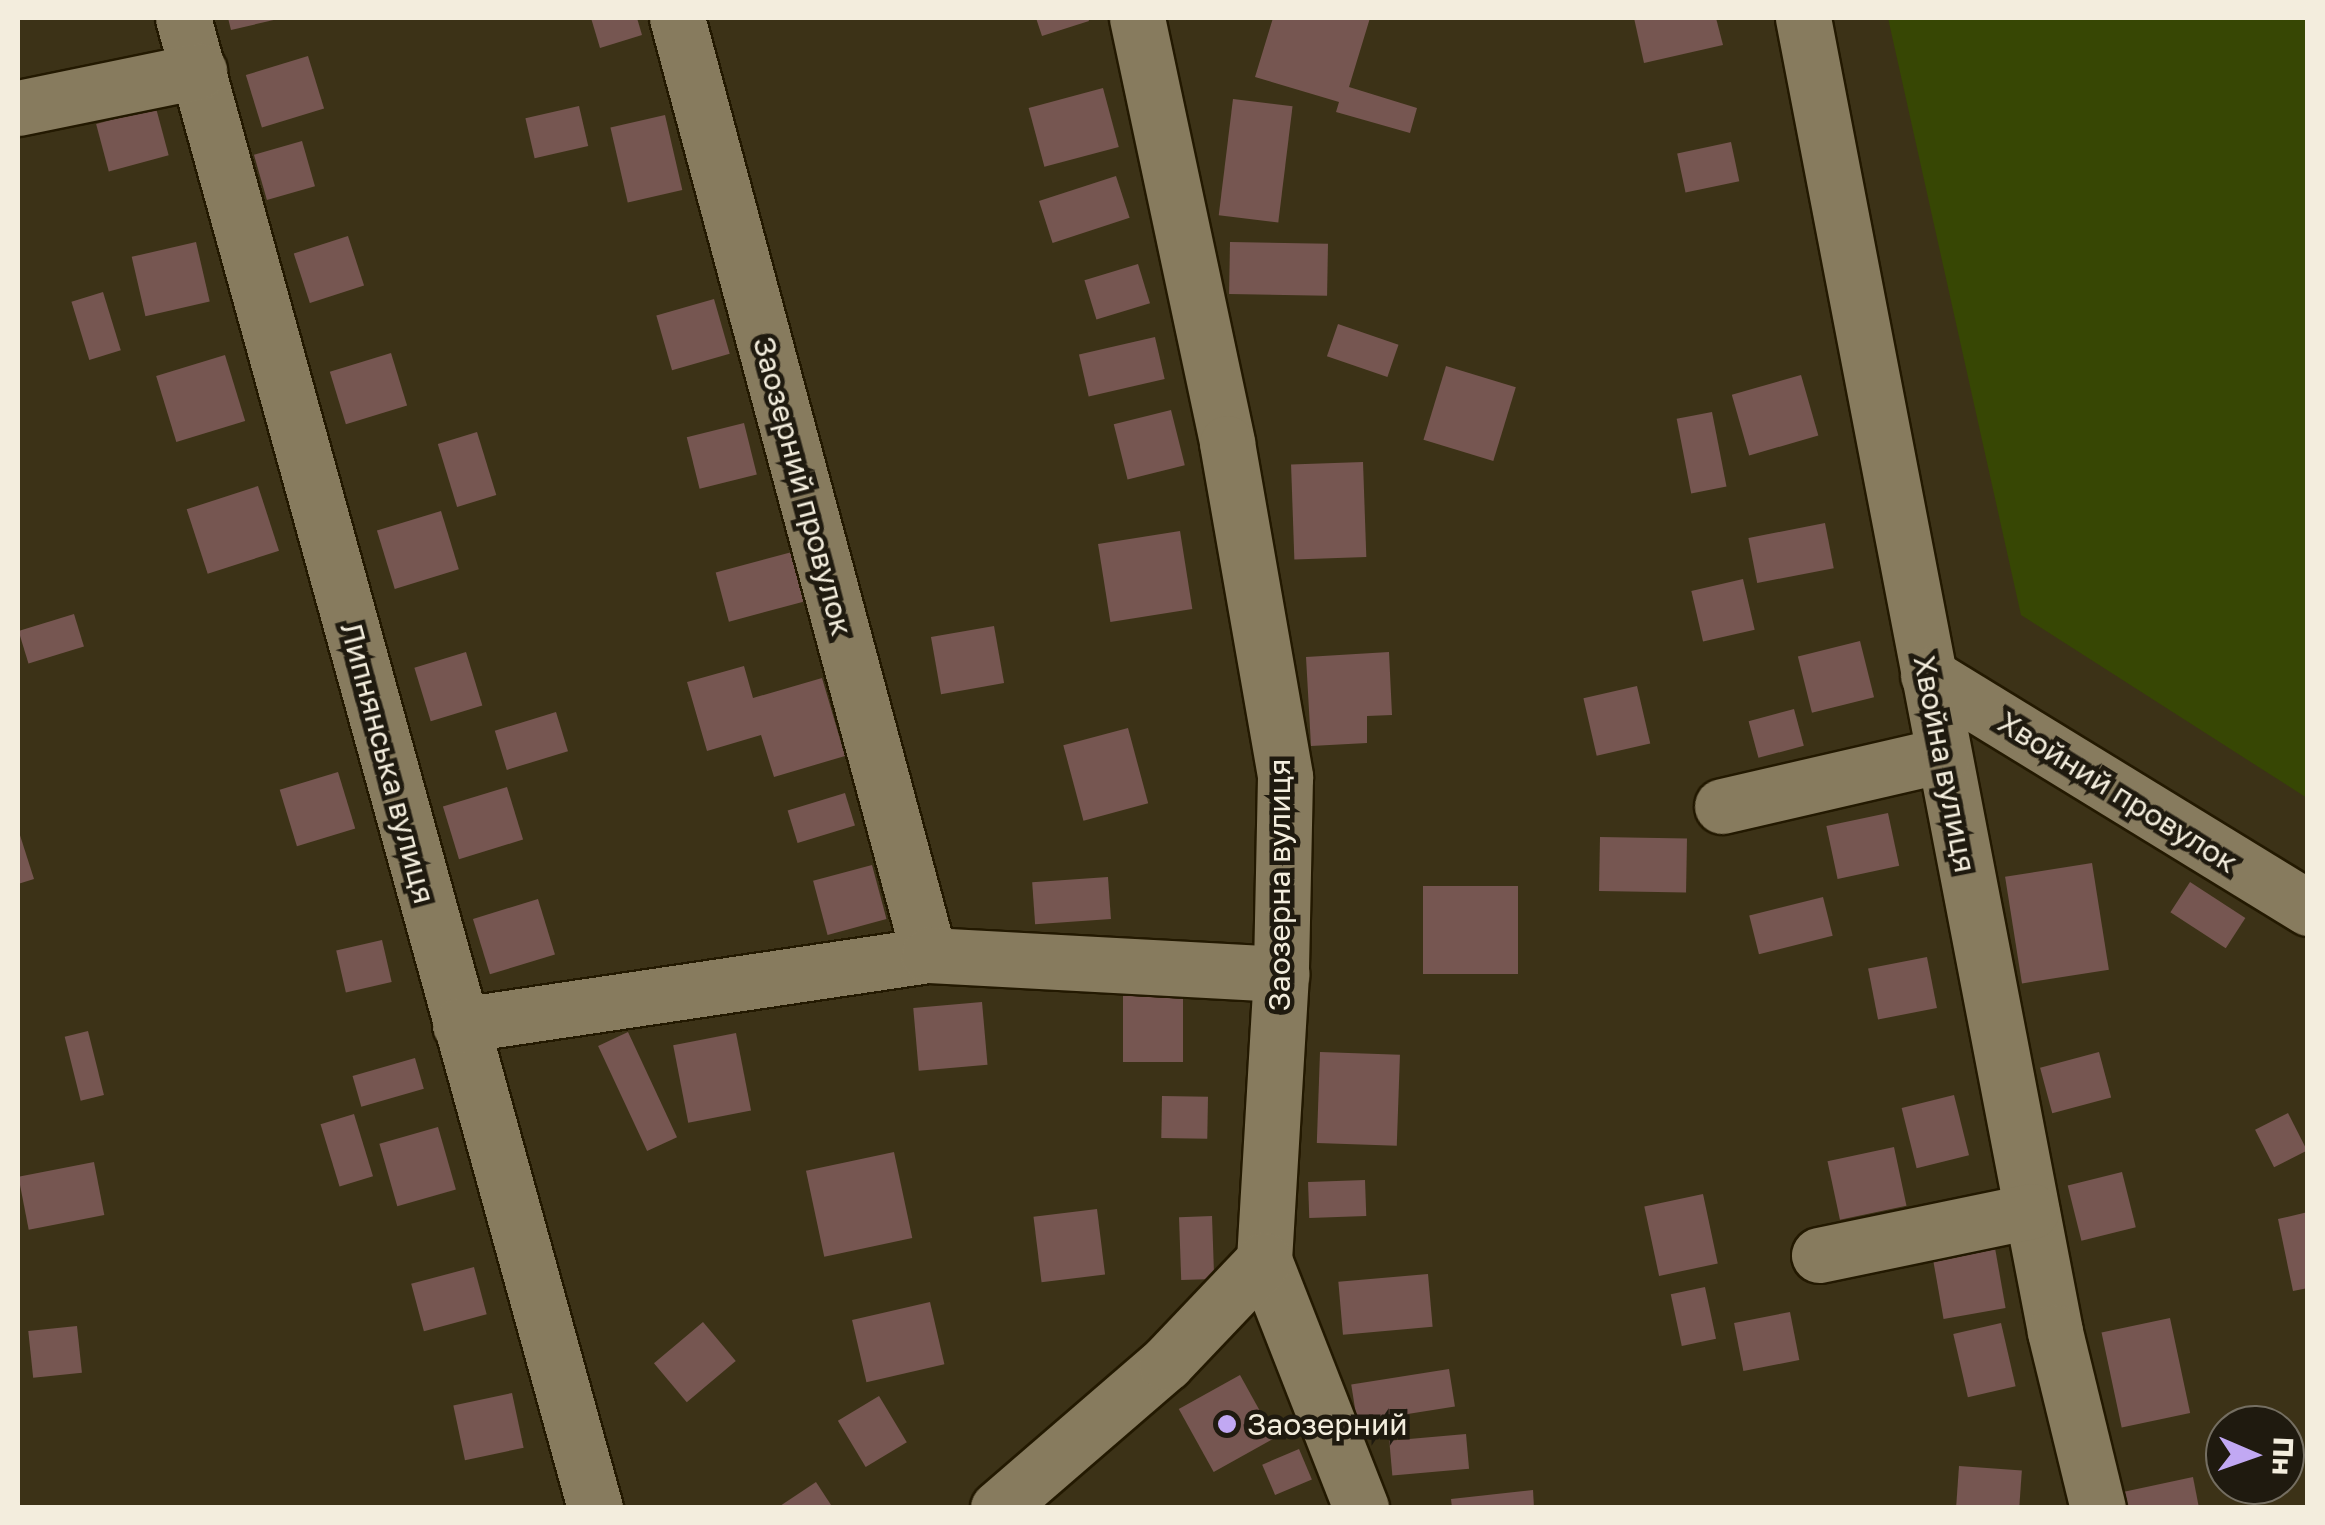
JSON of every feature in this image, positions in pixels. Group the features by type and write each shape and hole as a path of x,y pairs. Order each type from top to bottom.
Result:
{"street":[{"name":"Липнянська вулиця","path":"183,18 595,1508"},
{"name":"Заозерний провулок","path":"676,18 929,956"},
{"name":"Заозерна вулиця","path":"1138,18 1227,443 1285,777 1281,974 1264,1260 1361,1508"},
{"name":"Хвойна вулиця","path":"1803,18 2055,1332 2098,1508"},
{"path":"18,108 199,71"},
{"name":"Хвойний провулок","path":"1928,674 2308,908"},
{"path":"1722,806 1943,756"},
{"path":"460,1025 929,956 1281,974"},
{"path":"1818,1254 2032,1211"},
{"path":"998,1508 1166,1363 1264,1260"}],"green space":[{"path":"1888,18 2307,18 2307,798 2021,615"}],"building":[{"path":"228,18 278,18 278,19 231,30"},
{"path":"591,18 637,18 642,35 600,48"},
{"path":"1036,18 1088,18 1089,21 1042,36"},
{"path":"1273,18 1370,18 1349,87 1417,108 1410,133 1336,112 1339,102 1255,77"},
{"path":"1634,18 1716,18 1723,45 1644,63"},
{"path":"308,56 324,109 262,128 246,75"},
{"path":"1103,88 1119,147 1044,167 1029,108"},
{"path":"1233,99 1293,106 1278,222 1219,215"},
{"path":"579,106 588,146 535,158 525,118"},
{"path":"156,108 169,155 109,171 96,124"},
{"path":"665,115 682,190 628,203 610,128"},
{"path":"302,141 315,186 267,200 254,155"},
{"path":"1731,142 1739,181 1686,193 1677,153"},
{"path":"1116,176 1130,218 1053,243 1039,201"},
{"path":"348,236 364,285 310,303 294,254"},
{"path":"196,242 210,301 145,316 132,257"},
{"path":"1230,242 1328,244 1327,296 1229,294"},
{"path":"1138,264 1150,303 1096,320 1084,280"},
{"path":"103,292 121,350 89,360 71,302"},
{"path":"714,299 730,354 672,370 656,316"},
{"path":"1338,324 1399,345 1387,377 1327,356"},
{"path":"1155,337 1165,379 1089,396 1079,355"},
{"path":"391,353 407,406 346,424 330,372"},
{"path":"225,355 245,421 176,442 156,376"},
{"path":"1446,366 1516,387 1493,461 1423,440"},
{"path":"1801,375 1818,436 1749,455 1732,395"},
{"path":"1171,410 1185,465 1128,480 1114,424"},
{"path":"1712,412 1727,487 1691,493 1677,419"},
{"path":"744,423 757,474 700,489 687,437"},
{"path":"477,432 496,495 457,507 438,444"},
{"path":"1363,462 1366,557 1294,559 1291,465"},
{"path":"258,486 279,551 208,574 187,509"},
{"path":"441,511 459,569 395,589 377,531"},
{"path":"1825,523 1834,568 1757,583 1748,538"},
{"path":"1180,531 1192,609 1110,622 1098,544"},
{"path":"792,552 805,601 729,622 716,572"},
{"path":"1743,579 1755,630 1703,642 1691,591"},
{"path":"74,614 84,647 28,663 19,631"},
{"path":"994,626 1004,683 941,694 931,637"},
{"path":"1860,641 1874,697 1812,713 1798,656"},
{"path":"466,652 482,706 431,721 414,668"},
{"path":"1389,652 1392,715 1367,716 1367,743 1311,746 1306,657"},
{"path":"744,666 753,698 822,678 845,756 774,777 761,735 707,751 687,682"},
{"path":"1637,686 1650,743 1597,756 1583,698"},
{"path":"1794,709 1804,746 1758,758 1749,721"},
{"path":"556,712 568,751 507,770 495,731"},
{"path":"1128,728 1148,803 1083,821 1063,745"},
{"path":"338,772 355,828 297,846 280,790"},
{"path":"507,787 523,840 459,859 443,807"},
{"path":"845,793 855,826 798,843 788,811"},
{"path":"1888,813 1899,866 1838,879 1826,826"},
{"path":"18,829 34,879 18,884"},
{"path":"1600,837 1687,839 1686,893 1599,891"},
{"path":"2092,863 2109,970 2022,983 2005,877"},
{"path":"872,865 886,919 828,935 813,881"},
{"path":"1108,877 1111,919 1035,924 1032,882"},
{"path":"2190,882 2245,918 2226,948 2170,912"},
{"path":"1423,886 1518,886 1518,974 1423,974"},
{"path":"1823,897 1833,936 1759,954 1749,915"},
{"path":"538,899 555,954 490,974 473,919"},
{"path":"382,940 392,982 346,992 336,951"},
{"path":"1927,957 1937,1008 1878,1019 1868,968"},
{"path":"1123,989 1183,989 1183,1062 1123,1062"},
{"path":"982,1002 987,1065 919,1071 913,1008"},
{"path":"88,1031 104,1095 81,1101 65,1037"},
{"path":"628,1032 677,1137 647,1151 598,1046"},
{"path":"736,1033 751,1111 688,1123 673,1045"},
{"path":"1320,1052 1400,1055 1397,1146 1317,1143"},
{"path":"2099,1052 2111,1097 2052,1113 2040,1068"},
{"path":"415,1058 424,1089 361,1107 353,1076"},
{"path":"1954,1095 1969,1155 1917,1168 1902,1108"},
{"path":"1162,1096 1208,1097 1207,1139 1161,1138"},
{"path":"2288,1113 2307,1150 2274,1167 2255,1130"},
{"path":"354,1114 373,1176 340,1186 321,1124"},
{"path":"438,1127 456,1189 397,1206 379,1144"},
{"path":"1894,1147 1906,1206 1840,1220 1827,1161"},
{"path":"894,1152 912,1238 824,1257 806,1171"},
{"path":"94,1162 104,1215 29,1230 18,1177"},
{"path":"2122,1172 2136,1227 2081,1241 2068,1186"},
{"path":"1365,1180 1366,1216 1309,1218 1308,1182"},
{"path":"1703,1194 1718,1263 1659,1276 1644,1206"},
{"path":"1097,1209 1105,1275 1042,1282 1033,1217"},
{"path":"2308,1212 2308,1288 2293,1291 2278,1219"},
{"path":"1212,1216 1214,1279 1181,1280 1179,1217"},
{"path":"1995,1248 2006,1308 1944,1319 1933,1259"},
{"path":"474,1267 487,1314 424,1331 411,1284"},
{"path":"1428,1274 1433,1327 1343,1335 1338,1282"},
{"path":"1705,1287 1716,1339 1682,1346 1671,1294"},
{"path":"930,1302 944,1364 866,1382 852,1320"},
{"path":"1790,1312 1799,1360 1743,1371 1734,1323"},
{"path":"2170,1318 2190,1413 2122,1427 2102,1333"},
{"path":"703,1322 736,1361 687,1402 654,1363"},
{"path":"2001,1323 2016,1386 1968,1397 1953,1334"},
{"path":"77,1326 82,1373 33,1378 28,1331"},
{"path":"1449,1369 1455,1407 1357,1422 1351,1384"},
{"name":"Заозерний","path":"1240,1375 1275,1438 1214,1472 1179,1409"},
{"path":"512,1393 524,1448 465,1460 453,1405"},
{"path":"879,1396 907,1442 866,1467 838,1421"},
{"path":"1466,1434 1469,1469 1392,1476 1389,1441"},
{"path":"1299,1449 1312,1479 1275,1495 1262,1465"},
{"path":"1959,1466 2022,1470 2019,1508 1956,1508"},
{"path":"2193,1477 2199,1508 2127,1508 2123,1492"},
{"path":"816,1482 833,1508 777,1508"},
{"path":"1533,1490 1534,1508 1452,1508 1451,1499"}],"place":[{"name":"Заозерний","path":"1227,1424"}]}
